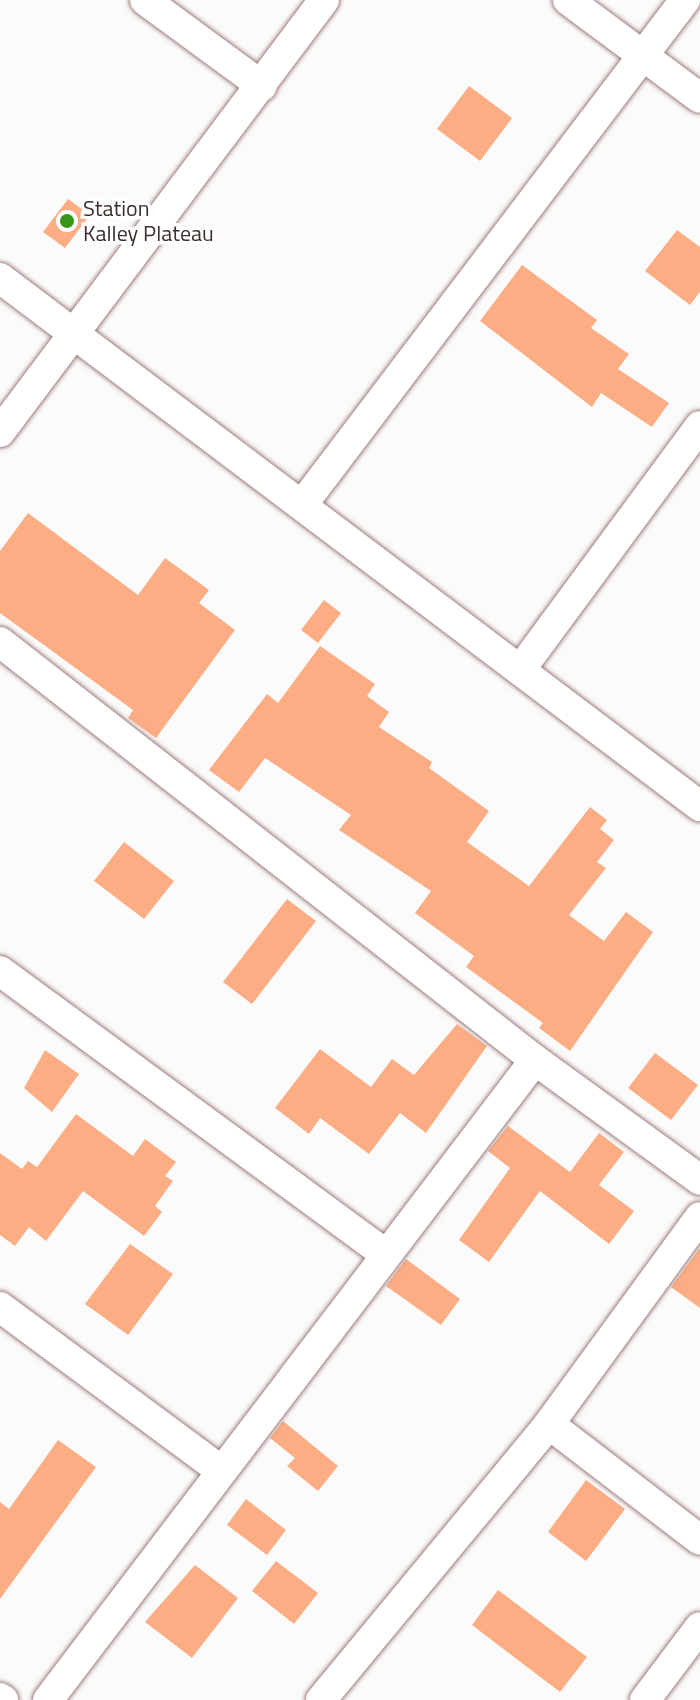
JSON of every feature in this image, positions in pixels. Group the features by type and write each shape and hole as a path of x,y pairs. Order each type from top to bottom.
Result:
{"street":[{"path":"145,0 262,86"},
{"path":"0,432 324,0"},
{"path":"568,0 700,98"},
{"path":"302,505 685,0"},
{"path":"0,278 700,806"},
{"path":"520,670 700,427"},
{"path":"0,642 535,1060 700,1180"},
{"path":"0,971 386,1255"},
{"path":"48,1700 535,1060"},
{"path":"321,1700 549,1424 700,1217"},
{"path":"0,1307 222,1471"},
{"path":"549,1424 700,1540"},
{"path":"645,1700 700,1627"}],"building":[{"path":"469,86 512,118 480,161 437,129"},
{"path":"68,199 90,215 65,248 43,232"},
{"path":"677,230 700,247 700,292 690,305 645,271"},
{"path":"522,265 597,320 591,328 629,354 618,369 669,403 652,427 601,393 592,407 480,321"},
{"path":"28,513 138,595 165,558 209,590 199,603 235,630 156,738 128,718 133,710 0,613 0,551"},
{"path":"324,600 341,613 318,643 301,630"},
{"path":"320,646 375,684 367,696 389,712 379,727 432,762 429,768 489,811 467,842 529,886 590,807 607,820 600,829 614,840 597,862 606,868 569,915 604,941 626,912 653,932 570,1051 539,1028 543,1023 466,967 474,956 415,913 431,891 339,830 351,815 265,758 239,792 209,770 267,694 278,703"},
{"path":"124,842 174,881 144,919 94,881"},
{"path":"287,899 316,921 252,1004 223,982"},
{"path":"457,1024 487,1046 426,1133 400,1113 369,1154 320,1118 309,1134 275,1108 320,1049 371,1087 392,1059 414,1075"},
{"path":"45,1050 79,1074 52,1112 24,1088"},
{"path":"655,1053 698,1085 671,1120 628,1088"},
{"path":"76,1114 133,1156 145,1139 176,1162 165,1176 173,1181 155,1206 162,1212 144,1236 83,1191 46,1241 29,1227 15,1246 0,1235 0,1153 22,1169 28,1161 37,1167"},
{"path":"508,1126 570,1172 599,1133 624,1152 599,1185 634,1211 609,1244 540,1191 489,1262 459,1240 510,1168 488,1151"},
{"path":"130,1244 173,1274 128,1335 85,1304"},
{"path":"700,1248 700,1308 671,1287"},
{"path":"406,1259 460,1299 441,1325 386,1286"},
{"path":"283,1421 338,1466 318,1491 287,1466 295,1458 270,1438"},
{"path":"58,1440 96,1467 0,1599 0,1502 9,1509"},
{"path":"586,1480 625,1509 586,1561 548,1532"},
{"path":"246,1499 286,1530 267,1555 227,1525"},
{"path":"276,1561 318,1593 294,1624 252,1591"},
{"path":"195,1565 238,1598 192,1658 145,1622"},
{"path":"498,1590 587,1657 560,1692 472,1625"}],"place":[{"name":"Station Kalley Plateau","path":"67,221"}]}
